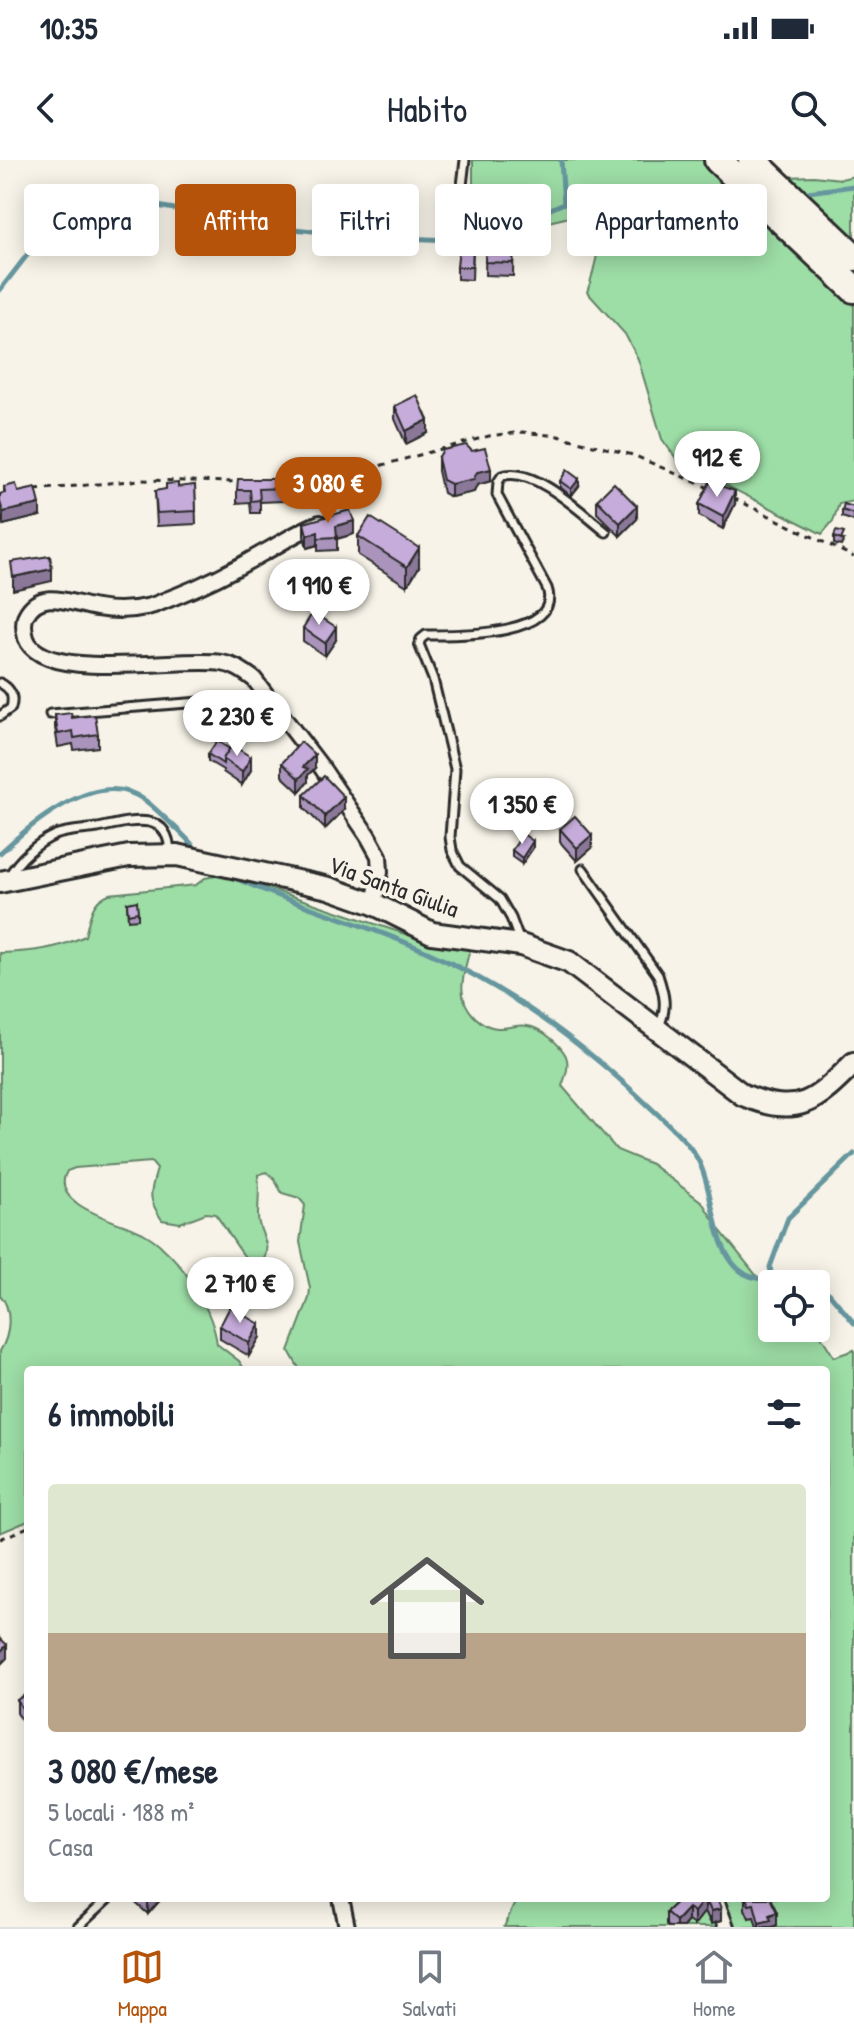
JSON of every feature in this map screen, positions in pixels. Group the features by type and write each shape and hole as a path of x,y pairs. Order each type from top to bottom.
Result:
{"highway":[{"path":"718,160 854,289"},
{"path":"752,160 854,257"}],"street":[{"path":"335,516 295,532 262,554 148,607 120,611 58,598 41,601 31,607 24,618 24,632 30,648 38,655 58,661 128,665 223,663 240,668 254,679 285,719 338,791 379,856 380,872 374,904"},
{"name":"Via Santa Giulia","path":"4,880 129,856 170,855 223,863 329,888 374,904 432,933 521,945 569,962 743,1095 773,1105 797,1106 823,1095 854,1063"},
{"path":"342,1902 347,1927"},
{"path":"717,1902 726,1927"}],"lane":[{"path":"462,184 465,160"},
{"path":"521,945 516,928 500,899 460,866 452,850 450,837 455,769 433,679 419,644 426,635 471,635 532,622 543,613 550,601 547,588 497,495 502,476 516,474 537,481 606,532"},
{"path":"0,683 11,692 13,700 11,708 0,716"},
{"path":"50,714 225,700 244,702 285,719"},
{"path":"4,880 31,851 56,835 142,820 163,829 170,841 170,855"},
{"path":"583,869 658,975 665,1008 658,1028"},
{"path":"78,1927 105,1902"}],"path":[{"path":"345,475 489,436 522,432 558,436 633,455 854,557"},
{"path":"32,491 140,480 252,481"},
{"path":"267,481 314,480"},
{"path":"0,1539 24,1529"}],"green space":[{"path":"473,160 729,160 785,177 841,179 854,176 854,501 839,504 833,521 822,534 678,461 662,439 638,359 625,334 587,292 597,256 767,256 767,184 567,184 567,218 551,221 551,184 473,184"},
{"path":"226,874 408,935 470,949 462,984 465,1001 477,1019 497,1028 528,1026 544,1033 566,1056 567,1071 562,1086 617,1150 651,1164 702,1202 719,1229 758,1278 758,1342 825,1342 834,1357 854,1350 854,1927 504,1927 515,1902 830,1902 830,1366 298,1366 289,1351 310,1288 300,1242 305,1205 299,1198 282,1193 273,1177 266,1172 258,1175 258,1216 266,1255 263,1261 254,1263 243,1255 215,1214 206,1213 180,1223 162,1220 152,1201 157,1169 151,1162 75,1168 67,1171 64,1183 67,1194 90,1211 143,1233 161,1246 181,1267 198,1292 217,1344 242,1366 24,1366 24,1523 0,1533 0,1351 9,1323 7,1308 0,1295 0,953 44,949 85,936 95,905 109,894 196,885 205,878"}],"building":[{"path":"458,256 473,256 472,267 457,267"},
{"path":"485,256 513,256 513,263 485,262"},
{"path":"417,395 428,420 406,431 395,406"},
{"path":"466,445 472,451 485,448 491,469 477,472 474,479 451,484 443,480 438,458 443,450"},
{"path":"345,469 349,487 313,494 310,476"},
{"path":"567,470 579,479 571,489 560,481"},
{"path":"238,479 282,479 283,488 259,489 260,500 251,501 250,490 237,490"},
{"path":"710,482 735,491 723,517 699,504"},
{"path":"178,483 178,487 195,485 196,511 157,513 155,491 166,489 166,484"},
{"path":"614,483 637,506 620,523 597,500"},
{"path":"16,484 18,492 36,488 40,504 3,512 0,494 5,493 4,487"},
{"path":"844,504 854,507 854,514 842,510"},
{"path":"350,510 354,521 336,526 337,537 318,538 318,532 307,535 304,523"},
{"path":"370,517 419,548 407,567 358,536"},
{"path":"836,531 844,533 841,540 834,537"},
{"path":"50,556 52,569 13,577 11,562"},
{"path":"313,612 336,627 325,643 303,628"},
{"path":"71,713 72,718 95,715 98,734 74,738 73,731 58,734 55,715"},
{"path":"217,741 230,749 223,764 208,754"},
{"path":"301,742 315,755 303,767 308,769 299,779 282,763"},
{"path":"232,745 251,757 242,772 223,759"},
{"path":"324,776 344,797 325,816 304,795"},
{"path":"575,816 592,835 577,848 560,829"},
{"path":"523,834 533,841 522,858 512,850"},
{"path":"137,901 138,912 128,914 127,903"},
{"path":"230,1307 260,1324 249,1343 220,1326"},
{"path":"0,1638 7,1645 0,1652"},
{"path":"24,1696 24,1711 17,1700"},
{"path":"677,1902 702,1902 694,1912 688,1908 676,1921 666,1912"},
{"path":"707,1902 718,1902 721,1909 711,1911"},
{"path":"748,1902 772,1902 777,1912 769,1915 771,1920 759,1923 754,1904 749,1905"}],"waterway":[{"path":"561,160 564,203"},
{"path":"800,193 854,186"},
{"path":"0,290 48,228 79,210 125,200 267,226 358,236 450,240 510,227 567,203"},
{"path":"0,853 60,807 77,798 112,789 144,799 199,853"},
{"path":"233,877 425,951 487,982 573,1041 627,1086 688,1144 703,1171 726,1252 734,1265 745,1274 758,1278"},
{"path":"771,1270 788,1218 854,1154"},
{"path":"830,1294 854,1323"}]}
